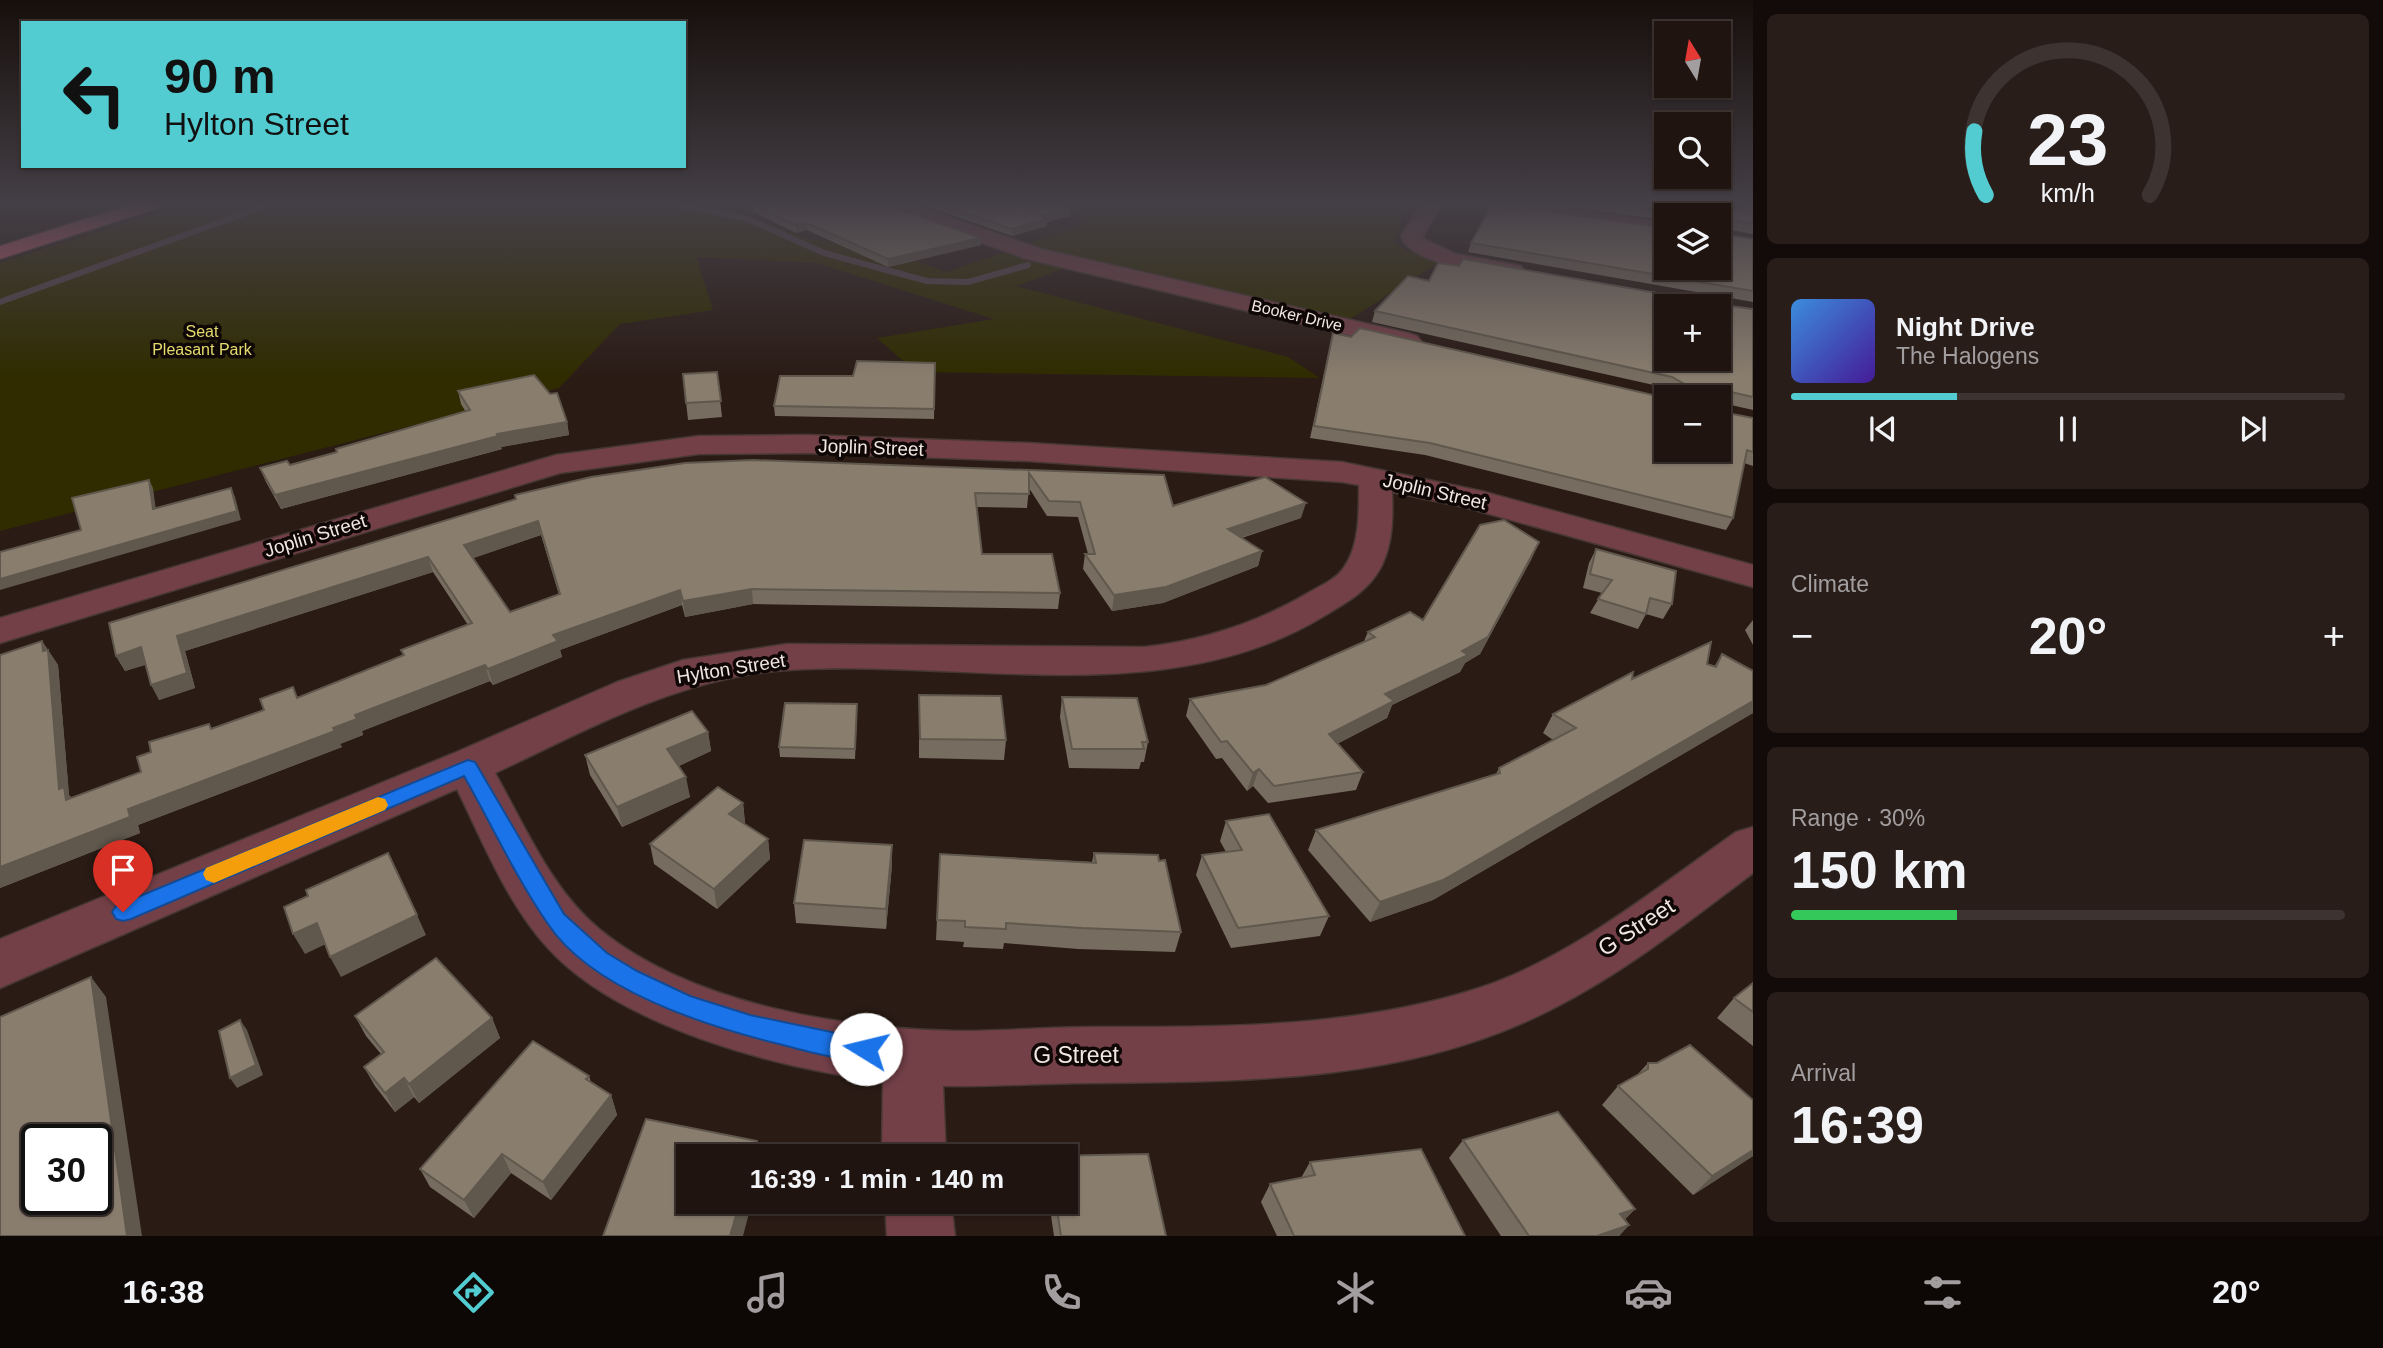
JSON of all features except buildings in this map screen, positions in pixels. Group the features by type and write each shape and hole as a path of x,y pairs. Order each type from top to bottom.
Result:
{"street":[{"name":"Booker Drive","path":"1068,262 1425,345"},
{"path":"1465,262 1533,274"},
{"name":"Joplin Street","path":"0,631 556,464 658,449 754,444 1028,452 1307,469 1375,478 1572,524 1753,576"},
{"name":"Hylton Street","path":"0,964 468,766 666,678 736,663 808,657 1145,660 1230,644 1311,608 1357,576 1367,559 1375,523 1375,478"},
{"name":"G Street","path":"468,766 557,920 599,960 628,978 685,1004 750,1026 818,1042 913,1057 1246,1054 1326,1048 1419,1032 1481,1013 1550,982 1647,922 1753,846"},
{"path":"913,1057 914,1144"},
{"path":"919,1214 920,1236"}],"green space":[{"name":"Seat Pleasant Park","path":"698,262 713,310 620,324 559,388 0,531 0,263"},
{"name":"Seat Pleasant Park","path":"790,262 918,262 947,272 976,262 1082,262 1016,286 1288,357 1320,378 916,372 877,338 994,319 817,263"},
{"name":"Seat Pleasant Park","path":"1101,262 1440,262 1350,319"}],"waterway":[{"path":"0,302 111,262"},
{"path":"856,262 927,281 968,282 1028,265"}],"slow traffic":[{"path":"214,874 378,805"}],"route":[{"path":"123,912 468,766 536,889 557,920 577,942 599,960 628,978 685,1004 750,1026 818,1042 866,1049"}]}
